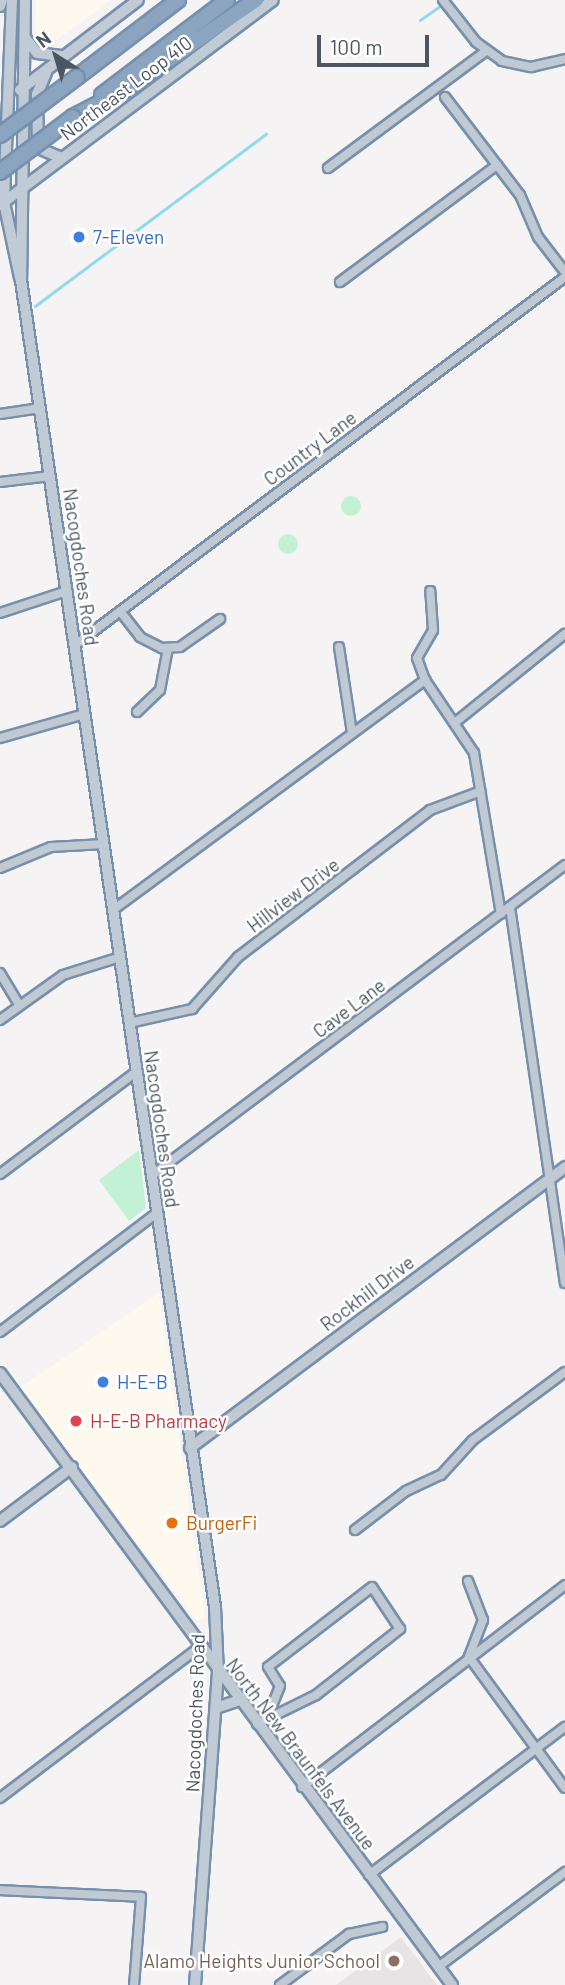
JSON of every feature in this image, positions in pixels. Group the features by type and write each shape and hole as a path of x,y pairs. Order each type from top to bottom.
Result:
{"highway":[{"path":"0,132 178,0"},
{"path":"0,172 227,0"},
{"path":"73,117 123,92 256,0"}],"main road":[{"path":"0,6 2,0"},
{"name":"Nacogdoches Road","path":"12,0 3,102 2,203 21,280"},
{"name":"Nacogdoches Road","path":"25,0 18,192 21,280 215,1607 218,1672 195,1985"},
{"path":"3,102 138,0"},
{"name":"Northeast Loop 410","path":"2,203 273,0"},
{"path":"24,36 37,53 63,56"},
{"path":"52,65 37,94 37,148 62,158"},
{"path":"0,232 10,244"},
{"path":"216,1708 239,1700"}],"street":[{"path":"443,0 486,51 522,66 563,63"},
{"path":"328,168 486,51"},
{"path":"444,97 497,165 565,275"},
{"path":"340,282 497,165"},
{"name":"Country Lane","path":"75,645 565,275"},
{"path":"0,414 41,408"},
{"path":"0,482 51,476"},
{"path":"0,613 67,591"},
{"path":"430,591 433,630 416,658 425,680 457,721 474,753 501,914"},
{"path":"120,611 149,644 168,648 189,642 220,619"},
{"path":"457,721 565,634"},
{"path":"339,647 352,733"},
{"path":"137,712 160,690 168,648"},
{"path":"113,910 425,680"},
{"path":"0,738 85,714"},
{"name":"Hillview Drive","path":"129,1023 192,1009 238,957 419,818 442,802 481,791"},
{"path":"0,868 51,847 104,845"},
{"name":"Cave Lane","path":"151,1176 565,865"},
{"path":"510,907 565,1283"},
{"path":"0,1020 75,969 120,957"},
{"path":"0,973 19,1005"},
{"path":"0,1174 136,1072"},
{"name":"Rockhill Drive","path":"190,1448 565,1167"},
{"path":"0,1332 157,1213"},
{"path":"355,1530 406,1491 441,1475 473,1440 565,1372"},
{"name":"North New Braunfels Avenue","path":"0,1373 72,1467 302,1787 452,1985"},
{"path":"0,1521 72,1467"},
{"path":"468,1581 483,1620 469,1657"},
{"path":"302,1787 565,1585"},
{"path":"257,1724 268,1716 316,1695 400,1629 372,1587 268,1667 281,1686 268,1716"},
{"path":"0,1798 200,1647"},
{"path":"469,1657 565,1788"},
{"path":"369,1875 565,1727"},
{"path":"438,1967 565,1872"},
{"path":"0,1891 141,1896 134,1985"},
{"path":"281,1985 349,1934 382,1927"}],"shaded area":[{"path":"36,0 111,0 55,41 35,31"},
{"path":"159,1293 205,1617 197,1621 19,1388"},
{"name":"Alamo Heights Junior School","path":"401,1937 437,1985 336,1985"}],"green space":[{"path":"351,496 358,499 361,506 358,513 351,516 344,513 341,506 344,499"},
{"path":"288,534 295,537 298,544 295,551 288,554 281,551 278,544 281,537"},
{"path":"139,1150 146,1208 129,1221 99,1180"}],"waterway":[{"path":"420,20 443,4"},
{"path":"35,306 266,134"}],"place":[{"name":"7-Eleven","path":"79,237"},
{"name":"H-E-B","path":"103,1382"},
{"name":"H-E-B Pharmacy","path":"76,1421"},
{"name":"BurgerFi","path":"172,1523"},
{"name":"Alamo Heights Junior School","path":"394,1961"}]}
